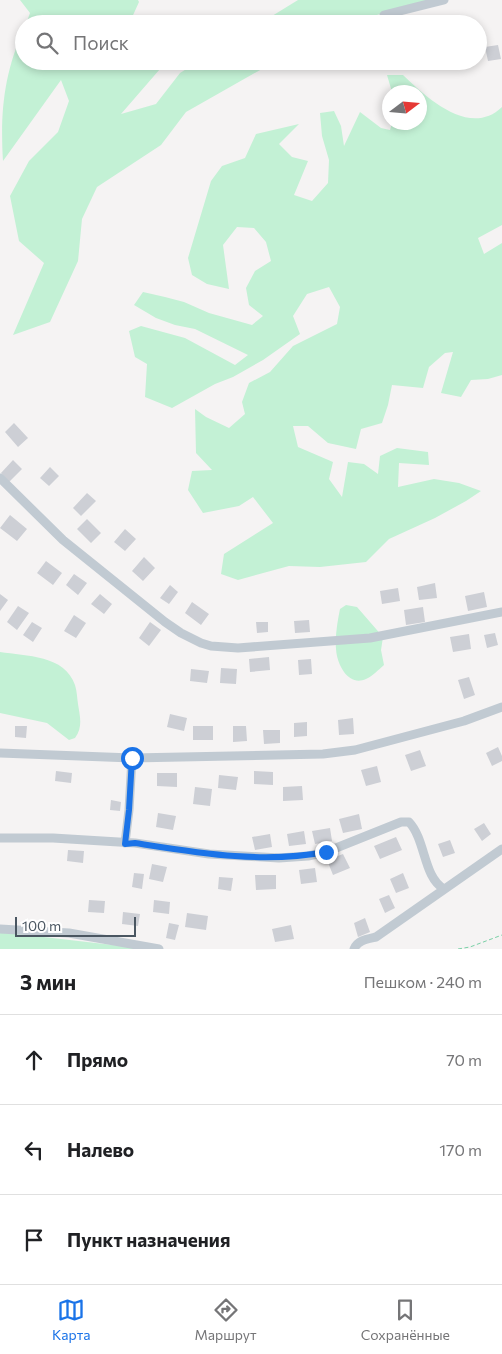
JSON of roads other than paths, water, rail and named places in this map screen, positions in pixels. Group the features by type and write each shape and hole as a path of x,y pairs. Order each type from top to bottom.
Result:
{"street":[{"path":"384,15 444,0"},
{"path":"0,478 64,540 165,622 181,633 211,646 238,648 370,638 502,612"},
{"path":"0,753 132,758 237,757 338,752 361,748 464,721 502,707"},
{"path":"125,844 132,758"},
{"path":"0,838 53,838 125,844 135,843 209,854 245,857 289,857 326,852 402,822 409,822 418,834 431,874 436,883 444,889"},
{"path":"354,949 360,941 376,937 502,849"},
{"path":"0,930 69,933 160,949"}]}
